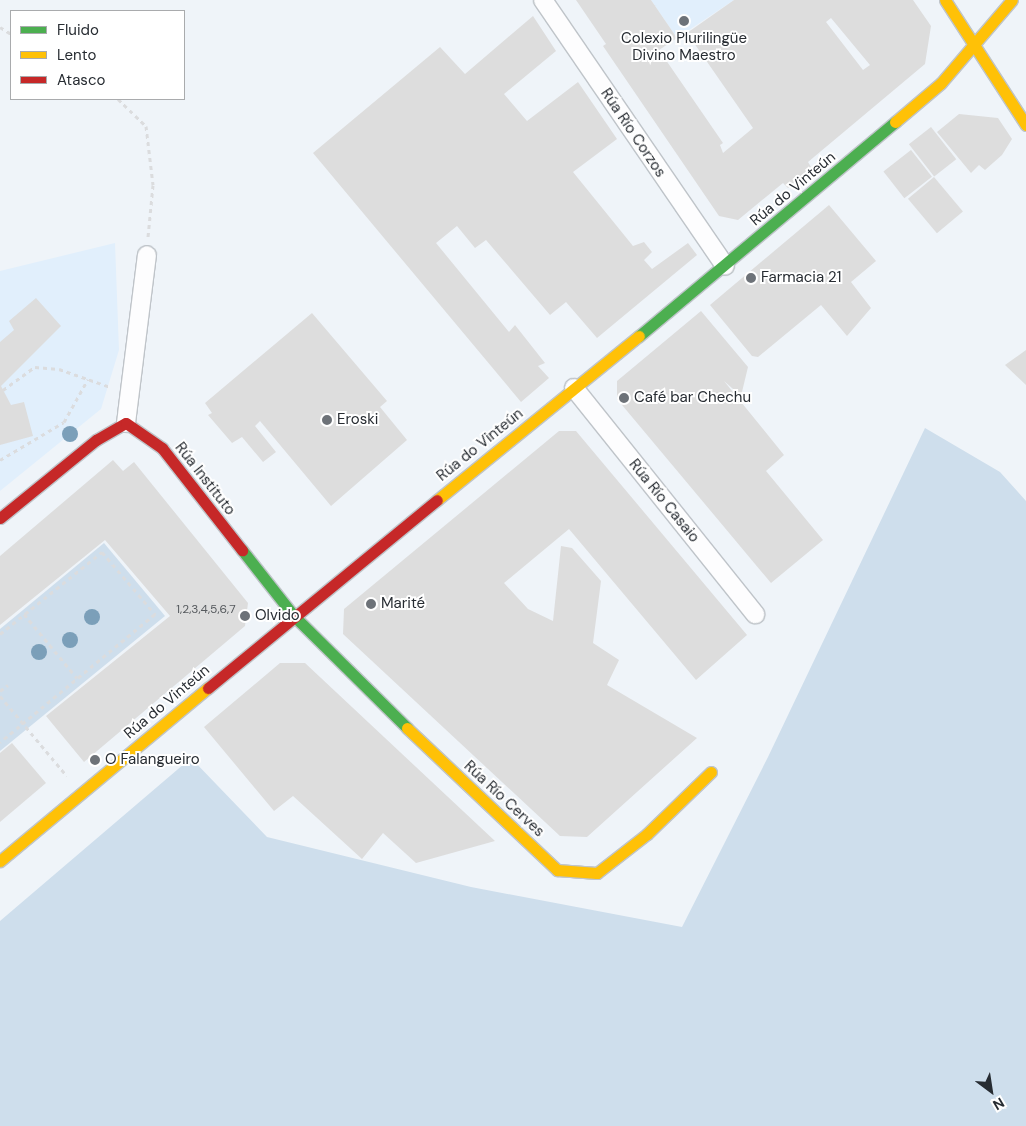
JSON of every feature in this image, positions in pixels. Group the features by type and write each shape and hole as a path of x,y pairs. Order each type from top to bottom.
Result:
{"main road":[{"path":"945,0 973,46 1026,125"},
{"name":"Rúa do Vinteún","path":"0,861 294,616 725,266 941,83 1012,0"},
{"path":"0,518 96,440 126,423"},
{"name":"Rúa Instituto","path":"126,423 162,448 294,616"},
{"name":"Rúa Río Cerves","path":"294,616 338,663 558,870 597,873 647,834 711,772"}],"street":[{"name":"Rúa Río Corzos","path":"543,0 725,266"},
{"path":"126,423 147,255"},
{"name":"Rúa Río Casaio","path":"574,388 755,614"}],"path":[{"path":"119,100 146,126 153,185 147,255"},
{"path":"3,390 35,367 59,368 111,387"},
{"path":"0,460 64,422 88,379"},
{"path":"0,634 102,552 155,614 0,742"},
{"path":"24,614 77,678"},
{"path":"0,691 8,685"},
{"path":"0,696 81,793"}],"shaded area":[{"name":"Colexio Plurilingüe Divino Maestro","path":"651,0 734,0 677,38"},
{"path":"115,243 119,350 101,409 0,491 0,271"},
{"path":"925,428 1000,472 1026,501 1026,1126 0,1126 0,921 191,758 267,837 471,887 682,927 768,757"},
{"path":"104,543 165,616 0,751 0,629"}],"building":[{"path":"576,0 651,0 677,38 659,50 723,143 720,145 723,153 753,128 687,33 734,0 913,0 931,26 925,64 808,162 811,167 788,188 783,183 738,220 719,216 603,46 606,44","holes":["831,18 870,65 863,70 826,22"]},
{"path":"533,16 556,51 504,94 527,121 578,82 617,139 573,172 633,246 644,242 652,252 644,260 652,269 688,243 697,255 597,338 566,302 550,315 486,240 475,248 457,226 436,243 509,332 515,325 545,363 538,366 549,378 521,402 313,153 440,47 465,74"},
{"path":"959,114 998,118 1012,139 1002,155 985,170 979,165 971,173 937,132"},
{"path":"931,127 956,159 934,177 909,144"},
{"path":"911,150 932,177 904,198 883,172"},
{"path":"934,177 963,211 937,233 908,199"},
{"path":"829,205 876,261 851,282 871,308 847,336 821,305 758,357 752,356 710,305"},
{"path":"36,298 61,326 1,386 11,405 24,402 33,436 0,445 0,342 14,330 9,321"},
{"path":"701,311 748,367 741,396 724,381 784,455 766,471 823,540 771,583 617,399 617,381"},
{"path":"312,313 387,401 380,407 407,440 331,506 260,421 255,426 276,452 263,462 242,437 232,443 208,415 212,413 205,403"},
{"path":"1026,350 1026,385 1005,365"},
{"path":"559,431 576,431 747,635 696,680 569,529 504,583 528,609 553,621 561,546 572,548 601,581 593,643 619,660 607,685 697,738 587,837 560,836 343,634 344,609"},
{"path":"113,460 123,471 134,462 248,603 245,626 84,762 46,716 170,616 105,540 0,625 0,556"},
{"path":"280,663 305,663 495,841 416,863 383,833 362,859 293,796 274,811 204,727"},
{"path":"12,743 46,783 0,822 0,753"}],"traffic: fast":[{"path":"639,336 895,122"},
{"path":"242,550 294,616 407,728"}],"traffic: slow":[{"path":"945,0 1026,125"},
{"path":"895,122 941,83 1012,0"},
{"path":"437,500 639,336"},
{"path":"0,861 208,688"},
{"path":"407,728 557,870 597,873 647,834 711,772"}],"traffic: jam":[{"path":"0,518 96,440 126,423 162,448 242,550"},
{"path":"208,688 437,500"}],"place":[{"name":"Colexio Plurilingüe Divino Maestro","path":"684,21"},
{"name":"Farmacia 21","path":"751,278"},
{"name":"Café bar Chechu","path":"624,398"},
{"name":"Eroski","path":"327,420"},
{"name":"Marité","path":"371,604"},
{"name":"Olvido","path":"245,616"},
{"name":"O Falangueiro","path":"95,760"}]}
